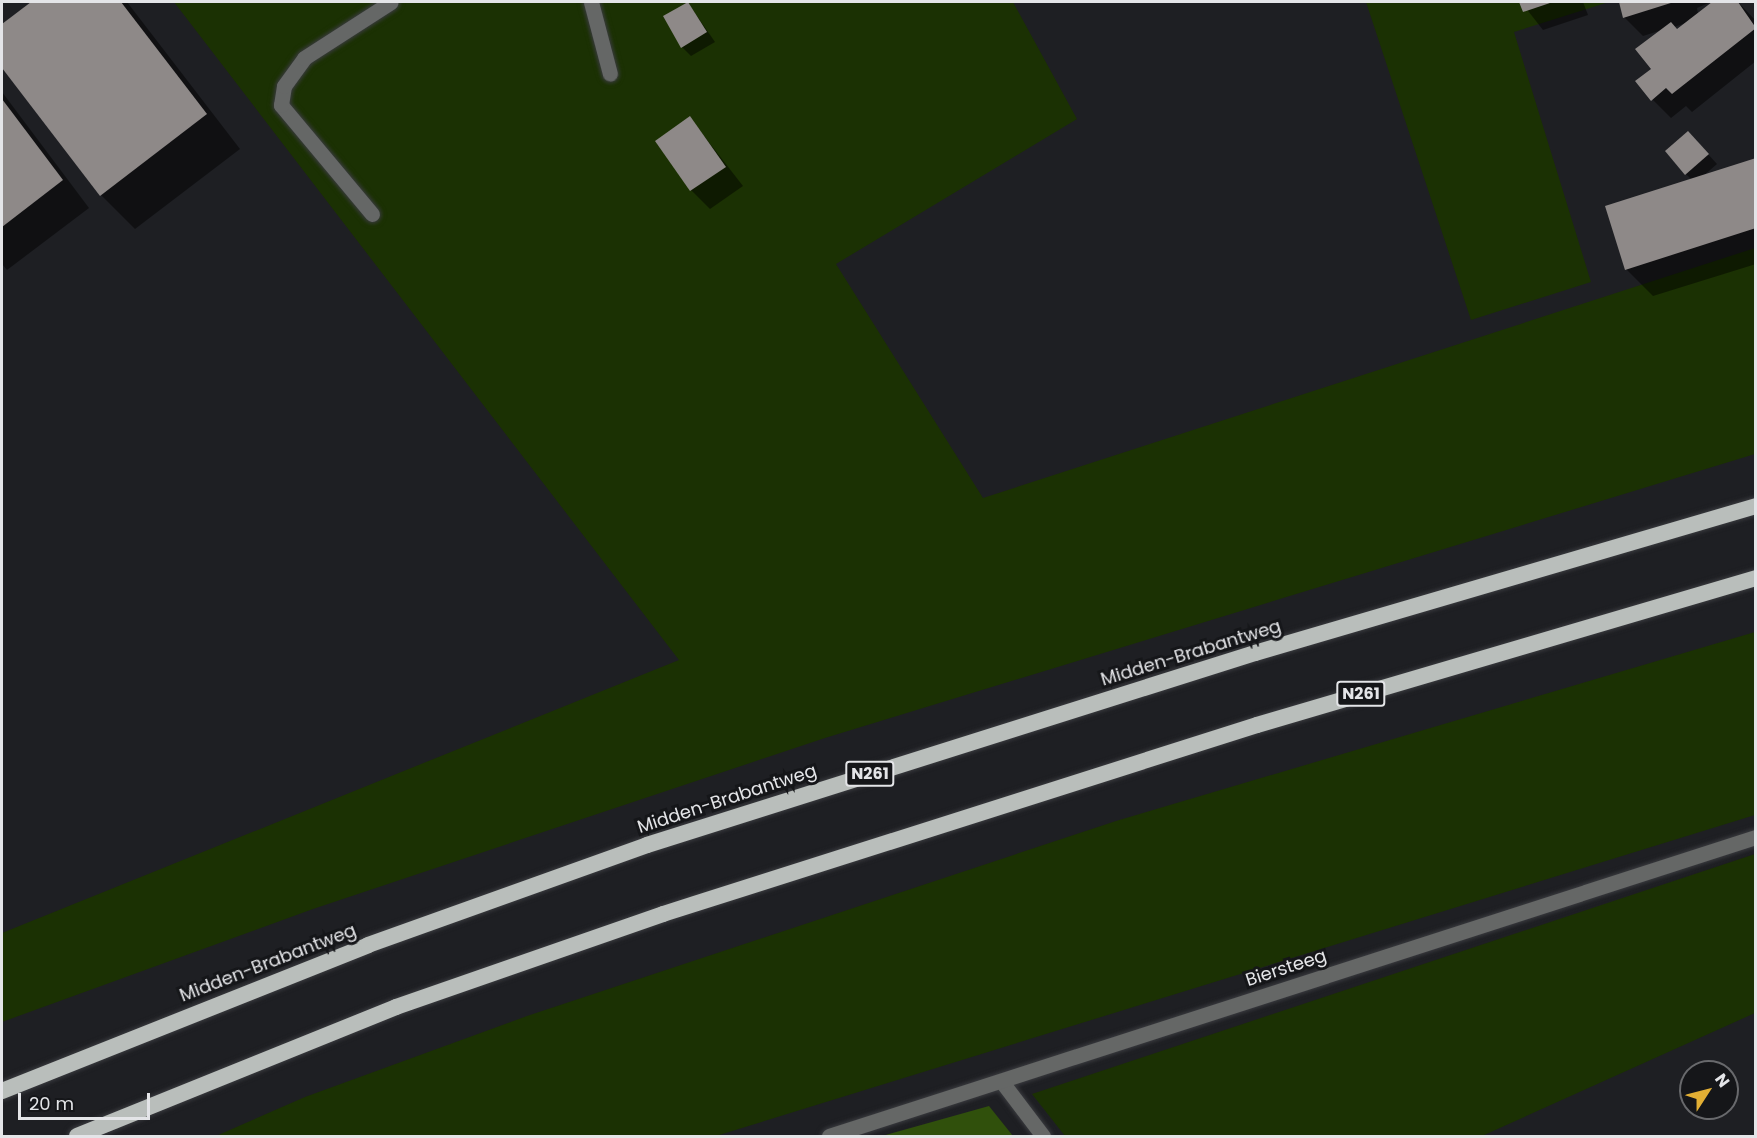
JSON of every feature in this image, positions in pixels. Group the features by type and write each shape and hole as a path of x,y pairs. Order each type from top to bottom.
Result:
{"highway":[{"name":"Midden-Brabantweg","path":"2,1091 368,945 646,845 1256,653 1755,506"},
{"name":"N261","path":"77,1137 396,1007 686,907 1246,728 1755,578"},
{"name":"N261","path":"107,1137 170,1098"}],"street":[{"path":"372,214 280,105 284,86 304,58 391,2"},
{"path":"591,2 610,74"},
{"name":"Biersteeg","path":"829,1137 1755,837"},
{"path":"1002,1082 1043,1137"}],"green space":[{"path":"174,2 1013,2 1077,119 836,264 983,498 1755,248 1755,454 825,738 313,909 2,1022 2,933 679,660"},
{"path":"1366,2 1609,2 1514,32 1591,282 1471,320"},
{"path":"1755,632 1755,815 716,1136 216,1136 305,1097 527,1016 1116,821"},
{"path":"1755,854 1755,1013 1482,1136 1065,1136 1032,1094"},
{"path":"989,1106 1013,1136 882,1136"}],"building":[{"path":"31,2 121,2 207,114 100,196 2,68 2,24"},
{"path":"688,2 707,32 681,48 663,16"},
{"path":"1519,2 1553,2 1523,12"},
{"path":"1619,2 1674,2 1623,18"},
{"path":"1712,2 1738,2 1756,28 1672,94 1666,88 1651,101 1635,81 1651,69 1635,49 1671,22 1677,29"},
{"path":"2,99 63,180 2,227"},
{"path":"690,116 726,167 690,191 655,141"},
{"path":"1688,131 1709,154 1685,175 1665,151"},
{"path":"1756,158 1756,228 1625,270 1605,206"}]}
